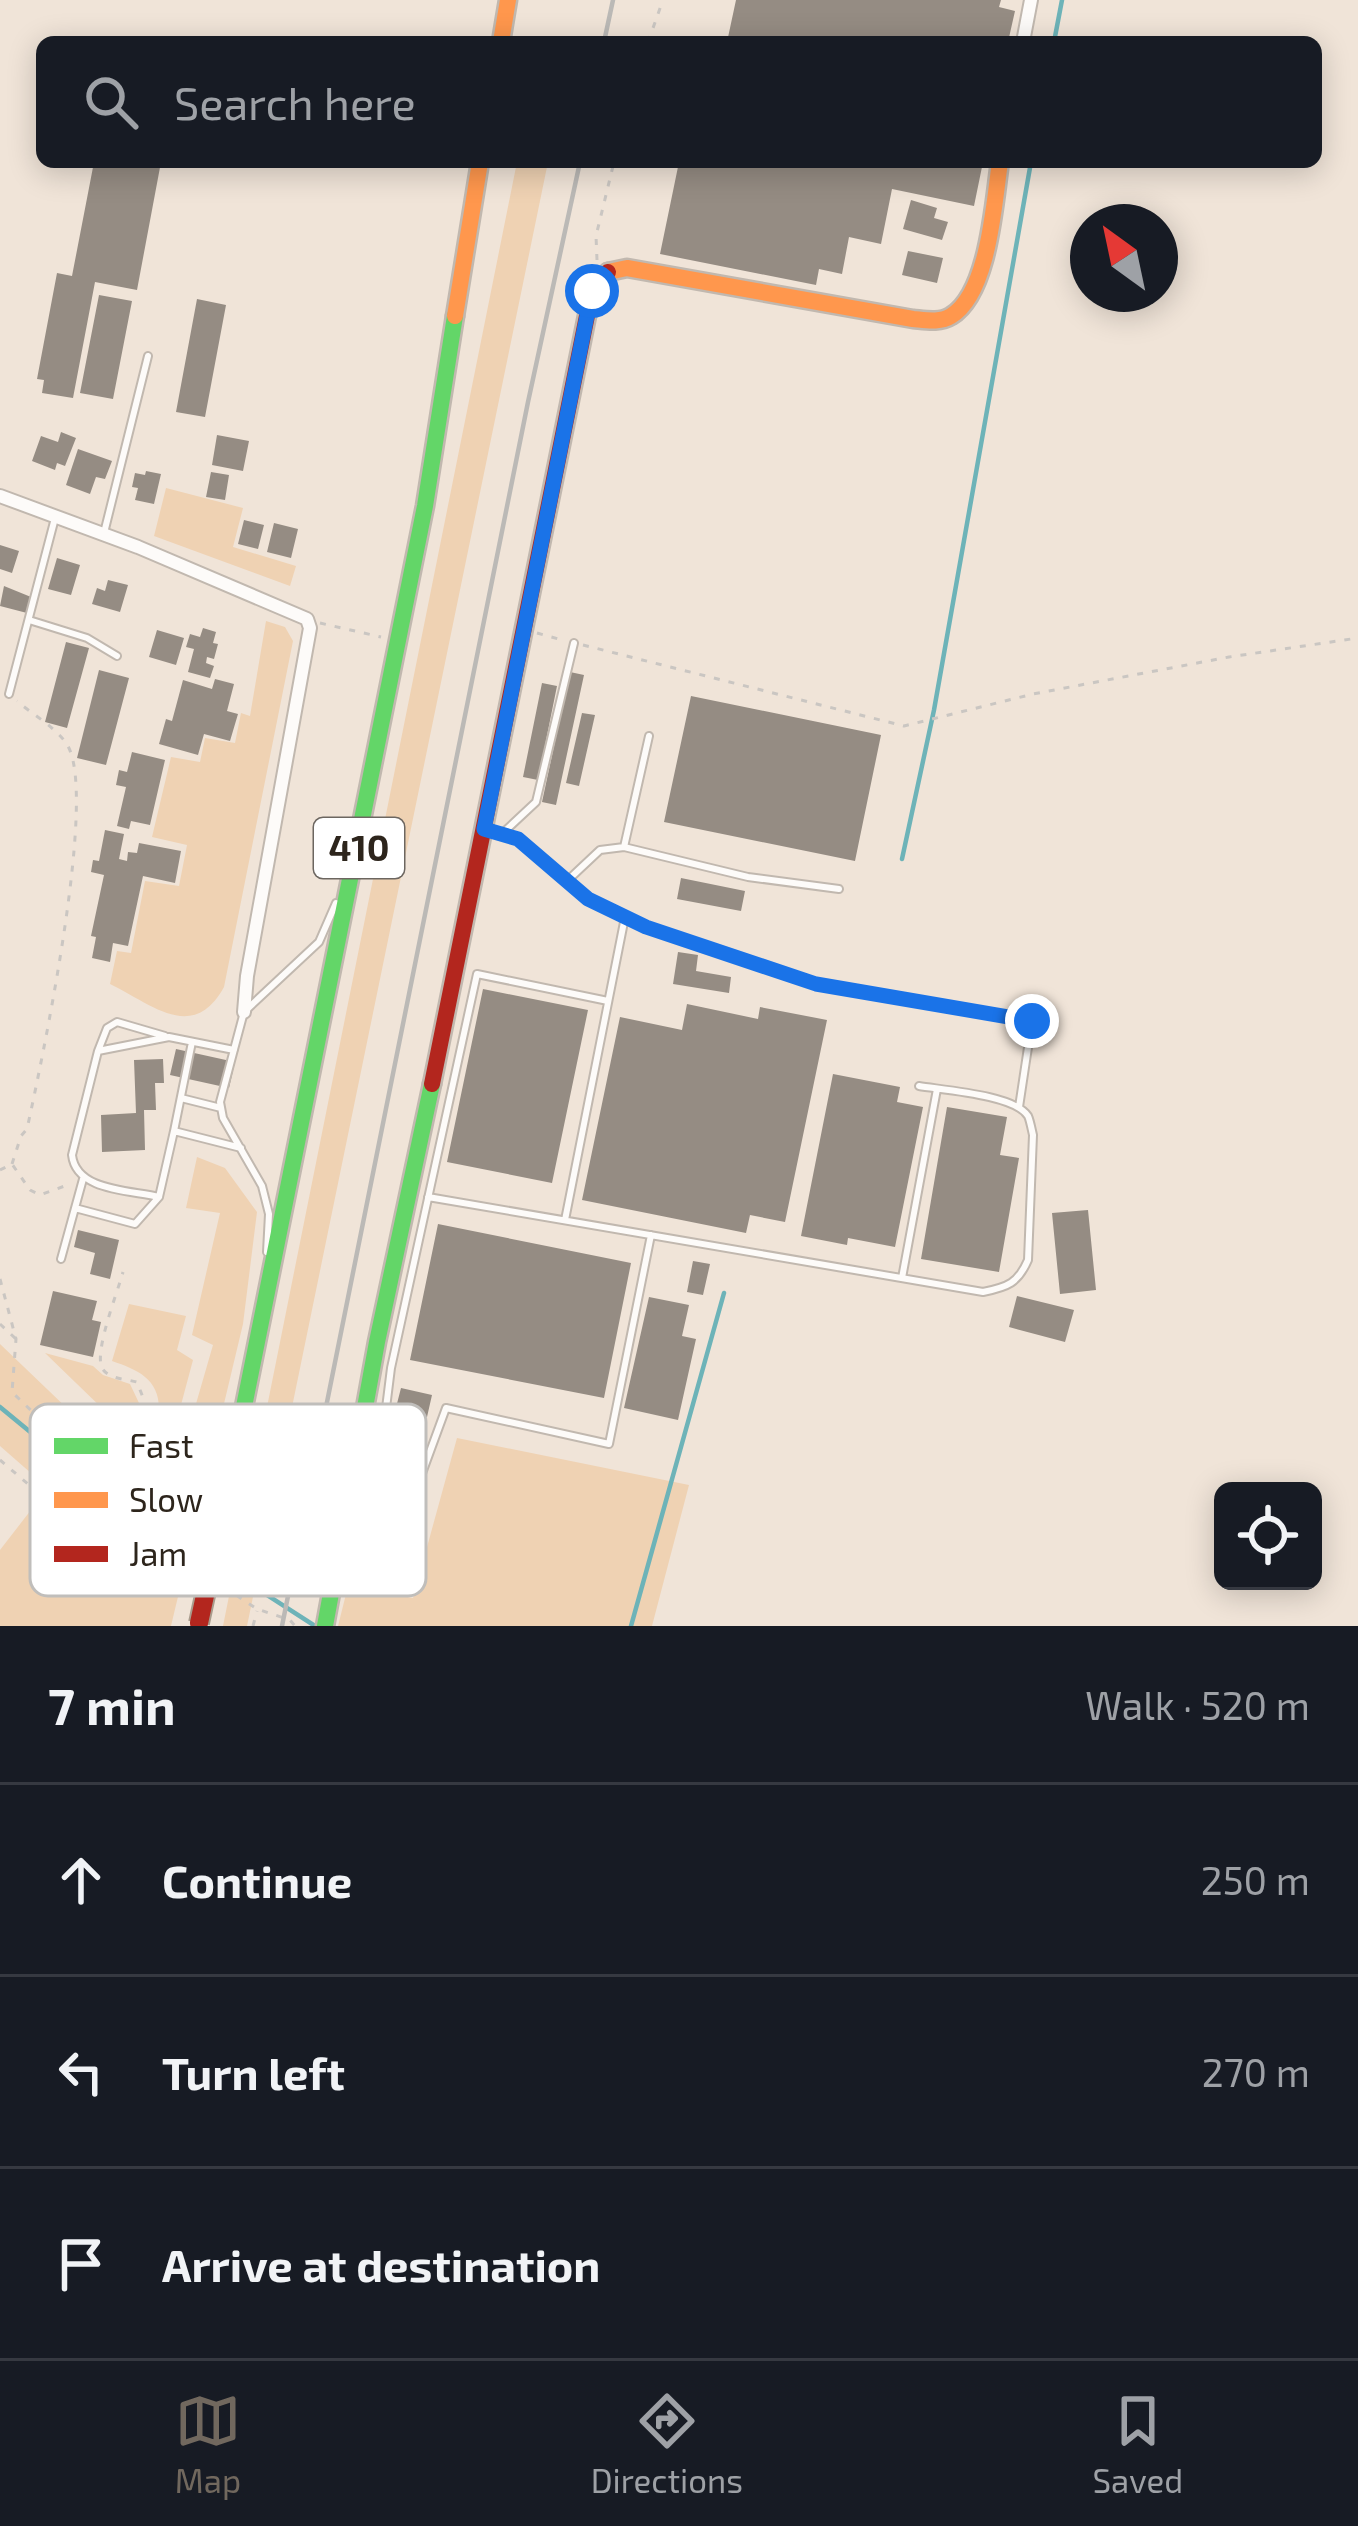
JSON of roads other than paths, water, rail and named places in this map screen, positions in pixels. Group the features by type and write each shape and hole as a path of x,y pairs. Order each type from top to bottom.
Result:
{"street":[{"path":"502,36 508,0"},
{"path":"1024,36 1030,0"},
{"name":"410","path":"246,1404 425,506 479,168"},
{"path":"366,1404 592,291 603,275 628,268 913,319 941,320 960,309 976,281 999,168"},
{"path":"0,496 104,534 307,620 310,628 244,1012"},
{"path":"325,1626 331,1596"}],"lane":[{"path":"104,534 148,356"},
{"path":"9,694 56,517"},
{"path":"29,620 87,638 118,656"},
{"path":"504,832 536,802 574,643"},
{"path":"624,847 650,736"},
{"path":"484,829 518,839 588,899 625,917 816,984 1032,1021 1019,1107"},
{"path":"262,1325 269,1214 262,1186 221,1108 244,1012 326,933 362,832"},
{"path":"567,881 600,850 624,847 748,877 839,889"},
{"path":"565,1220 625,917"},
{"path":"386,1404 477,974 608,1001"},
{"path":"159,1197 83,1179 74,1169 72,1155 106,1028 117,1022 234,1050"},
{"path":"98,1051 169,1037"},
{"path":"75,1208 135,1224 159,1197 192,1042"},
{"path":"428,1197 983,1292 1007,1288 1020,1278 1028,1260 1030,1118 1019,1107 992,1098 919,1085"},
{"path":"902,1278 937,1089"},
{"path":"181,1098 221,1108"},
{"path":"175,1131 241,1148"},
{"path":"61,1259 83,1179"},
{"path":"426,1461 446,1408 609,1444 651,1235"}],"waterway":[{"path":"1055,36 1062,0"},
{"path":"902,859 934,710 1030,168"},
{"path":"631,1626 724,1293"},
{"path":"0,1407 30,1432"},
{"path":"269,1596 315,1626"}],"railway":[{"path":"605,36 613,0"},
{"path":"327,1404 579,168"},
{"path":"282,1626 288,1596"}]}
